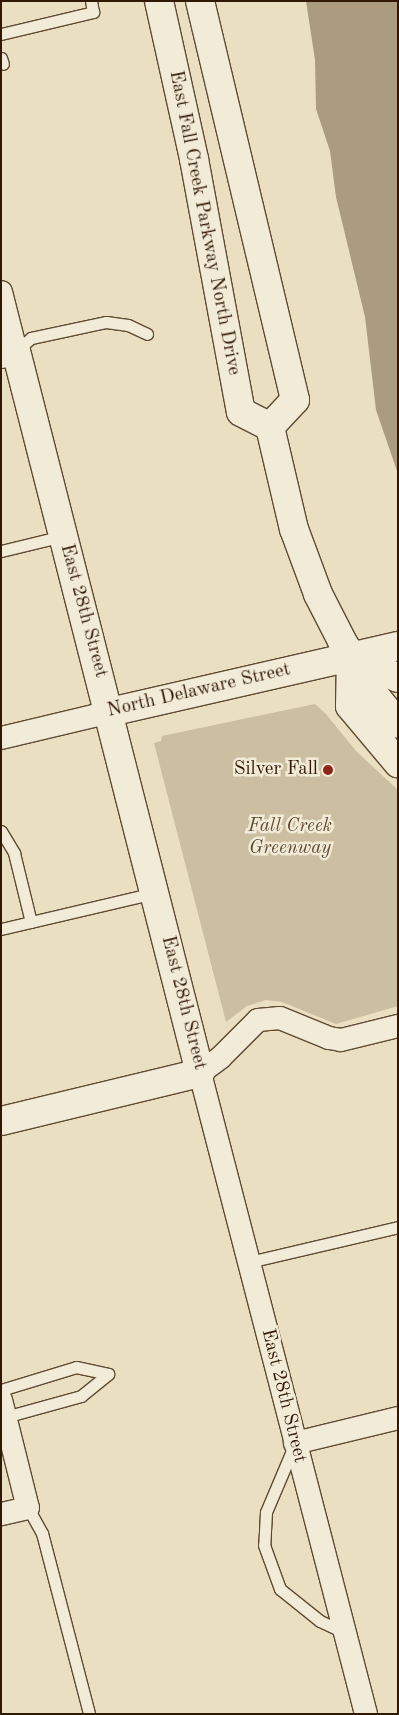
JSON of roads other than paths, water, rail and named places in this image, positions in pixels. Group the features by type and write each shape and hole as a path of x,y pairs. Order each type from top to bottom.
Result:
{"main road":[{"name":"East Fall Creek Parkway North Drive","path":"159,1 194,159 241,412 270,427"},
{"path":"200,1 295,400 270,427 299,545 323,606 377,698 398,724"},
{"name":"East 28th Street","path":"9,352 63,536 110,712 200,1073"},
{"name":"North Delaware Street","path":"110,712 398,646"},
{"path":"351,656 398,678"},
{"path":"351,656 350,706 398,763"},
{"path":"1,1122 200,1073"}],"street":[{"name":"East 28th Street","path":"1,292 9,352"},
{"name":"North Delaware Street","path":"1,738 110,712"},
{"path":"200,1073 221,1057 258,1020 280,1018 329,1038 341,1040 398,1026"},
{"name":"East 28th Street","path":"200,1073 366,1714"},
{"path":"1,1514 28,1508 3,1408"},
{"path":"295,1443 398,1418"}],"lane":[{"path":"1,34 93,12 91,1"},
{"path":"9,352 31,338 106,322 128,324 147,334"},
{"path":"1,551 63,536"},
{"path":"1,831 14,853 31,922"},
{"path":"1,930 155,893"},
{"path":"249,1262 398,1227"},
{"path":"1,1390 76,1367 108,1374 81,1396 3,1408"},
{"path":"295,1443 266,1512 264,1546 280,1589 320,1621 345,1633"},
{"path":"28,1508 42,1532 89,1714"}],"place":[{"name":"Silver Fall","path":"328,770"}],"park label":[{"name":"Fall Creek Greenway","path":"290,838"}]}
